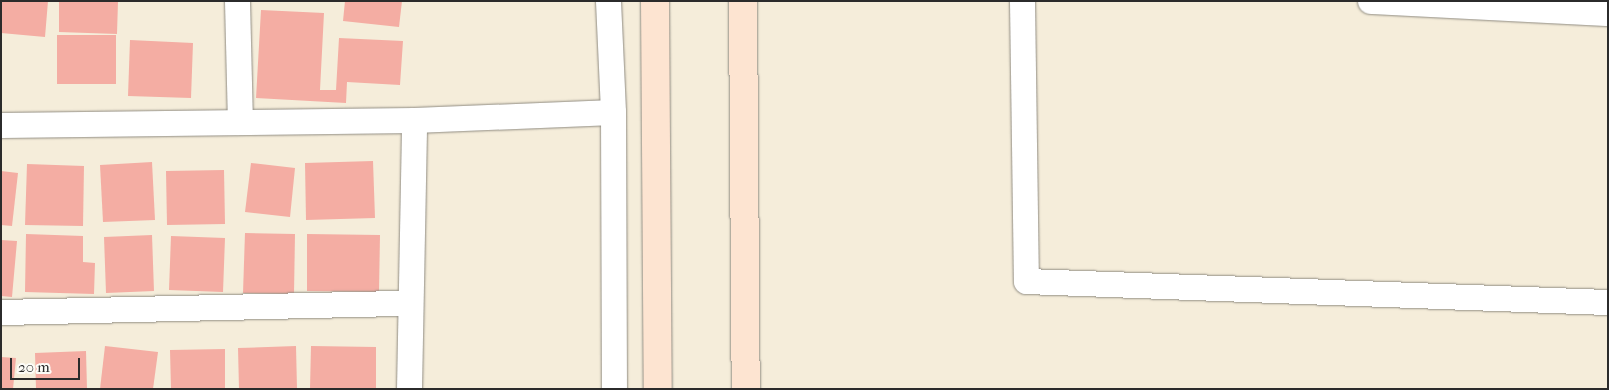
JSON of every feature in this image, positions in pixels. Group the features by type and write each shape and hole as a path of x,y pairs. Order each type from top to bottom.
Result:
{"main road":[{"path":"655,1 658,389"},
{"path":"743,1 746,389"}],"street":[{"path":"237,1 240,122"},
{"path":"608,1 613,112 614,389"},
{"path":"1022,1 1026,281 1608,302"},
{"path":"1370,1 1539,6 1608,13"},
{"path":"1,124 414,120 613,112"},
{"path":"409,389 414,120"},
{"path":"1,312 410,303"}],"building":[{"path":"1,1 48,1 45,37 1,33"},
{"path":"59,1 118,1 117,34 59,32"},
{"path":"345,1 402,1 399,27 343,21"},
{"path":"261,10 324,13 320,90 336,90 339,38 403,41 400,85 347,82 346,103 256,98"},
{"path":"57,35 116,35 116,84 57,84"},
{"path":"130,40 193,43 191,98 128,96"},
{"path":"373,161 375,218 306,220 305,163"},
{"path":"152,162 155,220 103,222 100,165"},
{"path":"251,163 295,168 290,217 245,212"},
{"path":"27,164 84,166 83,226 25,225"},
{"path":"224,170 225,224 167,225 166,171"},
{"path":"1,171 18,173 12,226 1,225"},
{"path":"245,233 295,234 294,294 243,293"},
{"path":"26,234 83,236 83,262 95,263 94,294 25,292"},
{"path":"307,234 380,235 379,292 307,291"},
{"path":"152,235 154,291 106,293 104,237"},
{"path":"171,236 225,238 223,292 169,290"},
{"path":"1,240 17,241 12,297 1,296"},
{"path":"105,346 158,352 153,389 100,389"},
{"path":"296,346 297,389 239,389 238,348"},
{"path":"311,346 376,347 376,389 310,389"},
{"path":"225,349 225,389 171,389 170,350"},
{"path":"86,351 87,389 36,389 35,353"},
{"path":"1,357 16,358 13,389 1,389"}]}
